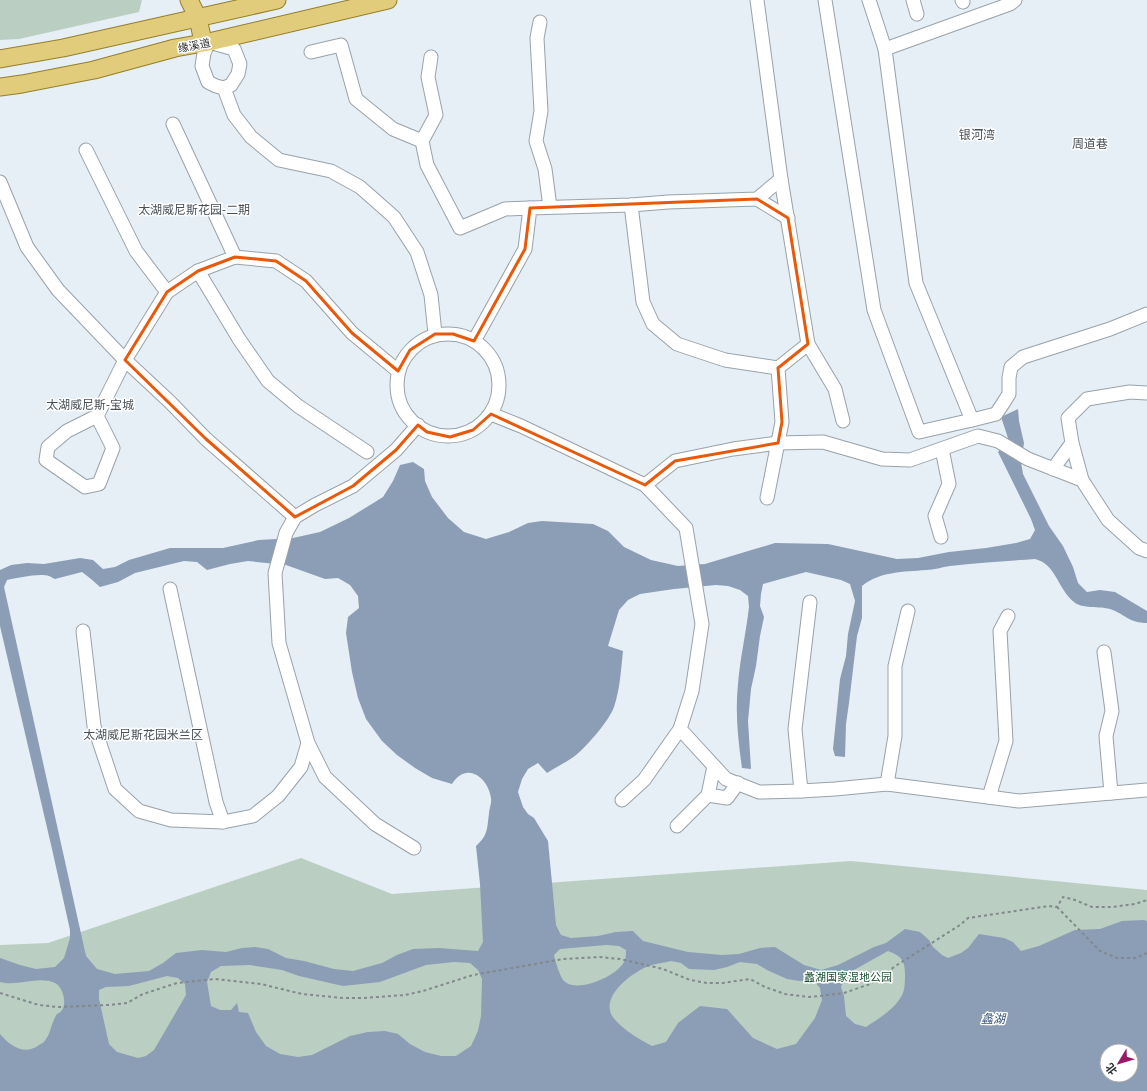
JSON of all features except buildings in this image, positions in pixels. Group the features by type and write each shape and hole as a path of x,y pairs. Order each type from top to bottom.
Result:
{"main road":[{"path":"189,0 201,17"},
{"path":"195,0 201,17 206,42"},
{"path":"0,59 63,48 277,0"},
{"name":"缘溪道","path":"0,87 94,70 176,48 388,0"}],"street":[{"path":"757,0 781,178 808,344 835,389 843,421"},
{"path":"826,0 874,310 919,432 996,414 1008,394 1011,367 1023,357 1110,329 1147,314"},
{"path":"869,0 885,49 916,283 972,420"},
{"path":"913,0 918,14"},
{"path":"885,49 1010,4 1015,0"},
{"path":"540,22 537,38 540,111 536,141 545,169 550,207"},
{"path":"206,42 234,49 240,64 238,74 231,85 224,88 208,82 202,66 206,42"},
{"path":"311,52 341,45 356,99 393,129 422,141"},
{"path":"431,57 428,77 436,116 422,141 426,165 460,228 505,209 757,199 788,218"},
{"path":"224,88 234,115 251,137 279,160 331,172 360,187 394,217 417,252 431,295 435,334"},
{"path":"173,124 236,257"},
{"path":"86,150 136,251 167,292"},
{"path":"757,199 781,178"},
{"path":"0,182 26,246 58,290 206,439 295,517"},
{"path":"631,205 643,302 653,324 677,344 725,360 778,368 808,344"},
{"path":"474,341 526,249 530,208"},
{"path":"97,416 112,448 99,484 85,487 46,460 48,447 67,431 97,416 126,360 167,292 198,271 236,257 276,261 306,281 352,332 398,371"},
{"path":"198,271 239,339 268,381 298,406 367,452"},
{"path":"435,334 453,334 474,341 490,355 498,374 499,394 491,414 473,430 450,437 427,432 408,417 398,395 398,371 410,350 435,334"},
{"path":"767,498 782,422 778,368"},
{"path":"1147,393 1130,392 1087,399 1068,418 1072,443 1082,480 1108,520 1139,548 1147,551"},
{"path":"491,414 520,426 645,485 686,528 702,624 692,691 680,729 644,780 622,800"},
{"path":"414,848 375,824 325,777 308,743 278,643 275,573 286,533 295,517 353,486 396,450 418,425"},
{"path":"645,485 675,461 733,448 778,443 823,442 882,460 910,460 978,436 998,441 1028,459 1082,480"},
{"path":"1053,469 1072,443"},
{"path":"942,449 949,484 935,516 942,537"},
{"path":"170,589 216,802 223,822"},
{"path":"801,791 795,729 810,602"},
{"path":"887,784 895,736 895,666 908,612"},
{"path":"989,797 1006,741 1000,631 1008,616"},
{"path":"83,631 94,726 115,789 139,811 171,820 223,822 253,816 278,796 301,767 308,743"},
{"path":"1104,652 1112,711 1106,736 1111,793"},
{"path":"680,729 726,779 759,792 835,789 887,784 1019,801 1147,790"},
{"path":"677,826 708,795 714,766"},
{"path":"708,795 727,798 738,783"}],"path":[{"path":"1057,907 1063,897 1092,907 1112,907 1135,904 1147,900"},
{"path":"0,993 39,1005 58,1007 108,1005 127,1003 143,994 177,983 215,979 262,984 302,994 343,998 364,998 423,992 474,975 563,960 599,957 620,959 663,969 690,980 707,983 723,983 750,979 765,987 785,994 809,997 844,993 870,984 968,918 1049,906 1057,907 1100,950 1117,958 1136,958 1147,953"}],"highlighted area":[{"path":"757,199 788,218 808,344 778,368 782,422 778,443 675,461 645,485 491,414 473,430 450,437 427,432 418,425 396,450 353,486 295,517 206,439 125,360 167,292 198,271 235,257 276,261 306,281 352,333 398,371 410,350 435,334 453,334 474,341 525,249 530,208"}],"green space":[{"path":"0,0 142,0 139,12 19,39 0,40"},
{"name":"蠡湖国家湿地公园","path":"301,858 392,894 851,861 1147,890 1147,1091 0,1091 0,945 48,943"}],"water":[{"name":"蠡湖","path":"1018,409 1024,443 1021,462 1023,474 1049,526 1063,546 1073,567 1078,583 1087,592 1100,590 1115,592 1147,611 1147,623 1136,622 1110,609 1082,606 1077,604 1066,593 1052,571 1042,562 1035,559 950,566 932,570 892,573 877,577 862,586 862,618 857,636 846,724 845,757 835,756 833,749 840,679 846,656 848,634 855,601 850,584 841,580 806,572 763,584 760,606 764,617 751,689 748,721 751,769 742,768 737,716 737,694 749,607 748,596 740,590 728,586 716,585 640,594 628,600 619,610 608,646 623,651 618,693 614,707 608,719 586,746 569,760 547,773 538,763 528,769 522,779 518,792 523,807 528,814 534,818 548,841 556,925 561,935 571,938 633,931 643,941 688,952 722,955 739,954 760,948 775,947 804,965 821,970 838,965 874,947 886,943 905,929 920,932 929,940 933,947 948,958 961,953 968,948 979,934 1004,938 1013,942 1021,951 1039,946 1075,930 1100,929 1122,921 1147,921 1147,1091 0,1091 0,1034 13,1046 23,1050 34,1048 43,1043 49,1034 57,1014 62,1011 64,999 62,991 58,985 49,981 35,980 14,983 0,982 0,958 36,969 55,967 64,958 70,938 70,930 0,626 0,570 11,565 27,563 44,564 80,558 93,560 103,569 115,567 129,560 170,548 223,548 259,540 293,538 320,532 349,518 383,497 393,481 400,465 413,462 424,469 425,481 432,497 448,518 464,532 486,539 509,532 528,523 542,521 593,524 608,531 624,547 651,560 678,566 705,564 775,543 828,544 897,559 918,558 949,552 1016,543 1030,539 1035,530 1031,519 998,452 1008,438 1001,417","holes":["184,561 197,562 207,570 248,561 286,565 325,579 338,578 350,585 358,596 359,608 348,617 346,633 358,698 366,719 382,741 397,755 432,778 452,784 458,777 464,774 476,774 486,784 489,790 491,802 487,828 485,835 476,846 480,884 483,942 478,951 439,948 413,949 382,963 353,971 334,969 286,958 268,949 255,947 242,948 226,952 202,950 176,953 149,971 115,974 97,969 86,956 4,587 7,580 16,578 45,575 55,579 82,572 100,587 118,582 135,573","606,945 619,946 626,950 626,958 614,973 605,978 587,984 570,984 562,979 554,955 560,949","888,951 899,957 904,965 905,986 900,999 887,1013 866,1027 855,1024 846,1016 844,996 841,987 845,978 854,970","671,961 681,963 689,969 714,970 740,962 757,964 787,979 814,981 820,988 822,1000 815,1018 796,1044 777,1049 753,1038 727,1009 700,1006 678,1023 666,1042 652,1046 623,1028 614,1019 611,1014 611,1000 619,986 632,975 644,968","454,962 470,963 478,970 482,979 481,1016 478,1031 471,1046 456,1056 441,1056 425,1052 410,1044 398,1034 385,1031 368,1032 350,1036 312,1055 298,1057 280,1054 266,1046 256,1032 248,1013 239,1012 237,1003 231,1010 220,1010 211,1006 207,982 211,972 221,966 250,965 282,970 299,976 343,986 380,982 426,965","167,976 178,978 185,984 186,995 154,1050 146,1056 138,1058 117,1052 109,1044 99,999 99,990 106,987 129,986"]}],"district":[{"name":"银河湾","path":"977,134"},
{"name":"周道巷","path":"1090,143"},
{"name":"太湖威尼斯花园-二期","path":"194,209"},
{"name":"太湖威尼斯-宝城","path":"90,404"},
{"name":"太湖威尼斯花园米兰区","path":"143,734"}]}
